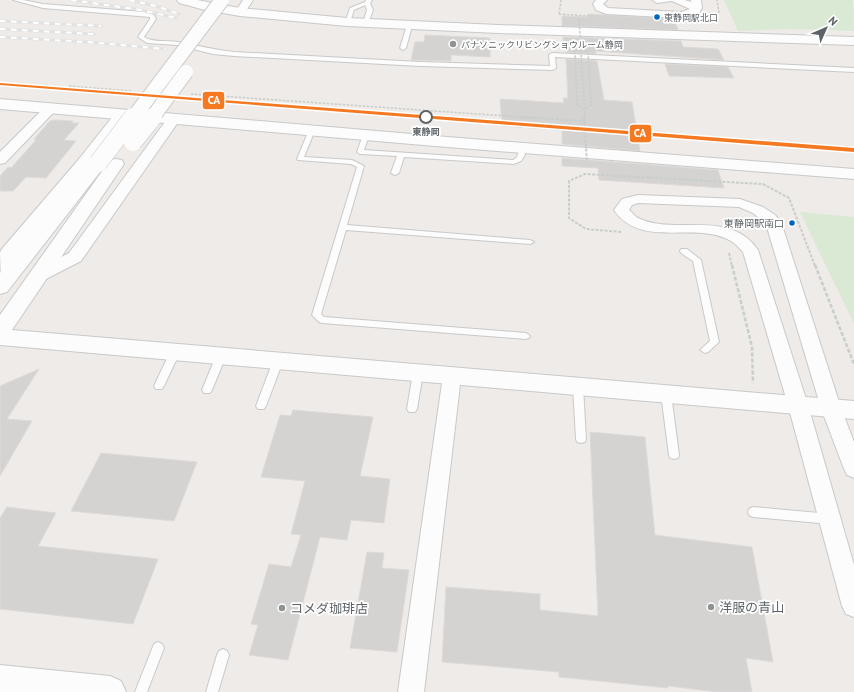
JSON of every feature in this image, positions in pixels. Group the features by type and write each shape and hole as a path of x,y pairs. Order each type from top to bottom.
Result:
{"street":[{"path":"183,0 238,6 347,22 409,26 854,41"},
{"path":"0,331 38,276 107,164 222,0"},
{"path":"3,282 164,102 238,6 248,0"},
{"path":"602,0 598,4 600,8 606,11 681,15 695,11 696,4 676,0"},
{"path":"657,0 668,0"},
{"path":"0,104 522,148 854,174"},
{"path":"0,160 51,108"},
{"path":"3,282 7,254 84,162 121,114"},
{"path":"38,276 75,257 175,118"},
{"path":"854,469 831,408 773,222 753,206 740,203 638,199 627,202 621,210 625,217 640,225 708,230 732,234 744,241 750,250 798,405 854,606"},
{"path":"0,337 854,410"},
{"path":"411,692 452,376"},
{"path":"0,681 110,692"}],"lane":[{"path":"16,0 43,6 144,14 152,16 153,19 140,37 147,41 177,44 213,52 420,64 553,68 552,55 854,70"},
{"path":"347,22 352,9 368,2 370,10 366,23"},
{"path":"403,48 409,26"},
{"path":"312,130 300,159 352,162 361,166 316,315 322,320 526,336"},
{"path":"366,135 360,152 514,162 519,161 521,158 522,148"},
{"path":"395,173 401,154"},
{"path":"342,227 530,242"},
{"path":"684,251 697,260 715,342 705,350"},
{"path":"159,386 175,352"},
{"path":"207,390 221,356"},
{"path":"261,406 278,361"},
{"path":"412,409 418,373"},
{"path":"578,387 581,439"},
{"path":"666,394 674,455"},
{"path":"753,512 830,519"},
{"path":"141,692 158,648"},
{"path":"212,692 223,655"}],"path":[{"path":"559,14 561,0"},
{"path":"579,19 587,162"},
{"path":"581,49 588,52 591,105 584,109 577,105 574,52 581,49"},
{"path":"69,86 132,91"},
{"path":"188,94 585,121"}],"green space":[{"path":"724,0 853,0 854,31 788,29 738,31"},
{"path":"800,212 854,217 854,324"}],"building":[{"path":"588,14 674,19 678,30 562,26 562,16 587,17"},
{"name":"パナソニックリビングショウルーム静岡","path":"425,35 490,38 490,57 451,55 451,61 411,60 415,42 424,42"},
{"path":"563,37 681,41 683,47 718,49 724,60 595,51 596,54 566,52 566,48 563,48"},
{"path":"566,59 597,61 604,100 632,102 640,151 562,144 562,130 502,126 500,99 564,103 563,98 568,98"},
{"path":"665,64 728,67 734,78 669,76"},
{"path":"50,121 73,121 72,123 79,123 64,140 76,141 46,178 26,177 13,191 0,191 0,176 8,167 11,168 36,140 34,139"},
{"path":"562,158 718,170 724,188 599,180 598,168 562,166"},
{"path":"39,369 7,419 32,421 0,476 0,386"},
{"path":"293,410 373,417 360,476 390,479 384,523 351,520 347,540 320,537 288,660 249,655 258,625 251,624 269,564 291,567 301,535 291,534 305,481 261,477 280,415 291,416"},
{"path":"590,432 645,437 655,535 752,547 773,662 746,658 752,692 717,692 668,686 668,688 559,677 559,672 442,662 446,587 540,594 540,610 598,616"},
{"path":"101,453 197,462 174,521 71,511"},
{"path":"7,507 56,513 38,546 158,559 133,624 0,609 0,518"},
{"path":"367,552 384,553 382,568 409,570 397,652 350,648"}],"railway":[{"path":"71,0 141,10 176,18"},
{"path":"129,0 156,6 179,14"},
{"path":"0,21 101,26"},
{"path":"0,29 94,34"},
{"path":"0,37 87,42 166,49"}],"transit line":[{"name":"CA","path":"0,84 854,150"}],"place":[{"name":"東静岡駅北口","path":"657,17"},
{"name":"パナソニックリビングショウルーム静岡","path":"453,44"},
{"name":"東静岡","path":"426,117"},
{"name":"東静岡駅南口","path":"792,223"},
{"name":"洋服の青山","path":"711,607"},
{"name":"コメダ珈琲店","path":"282,608"}]}
